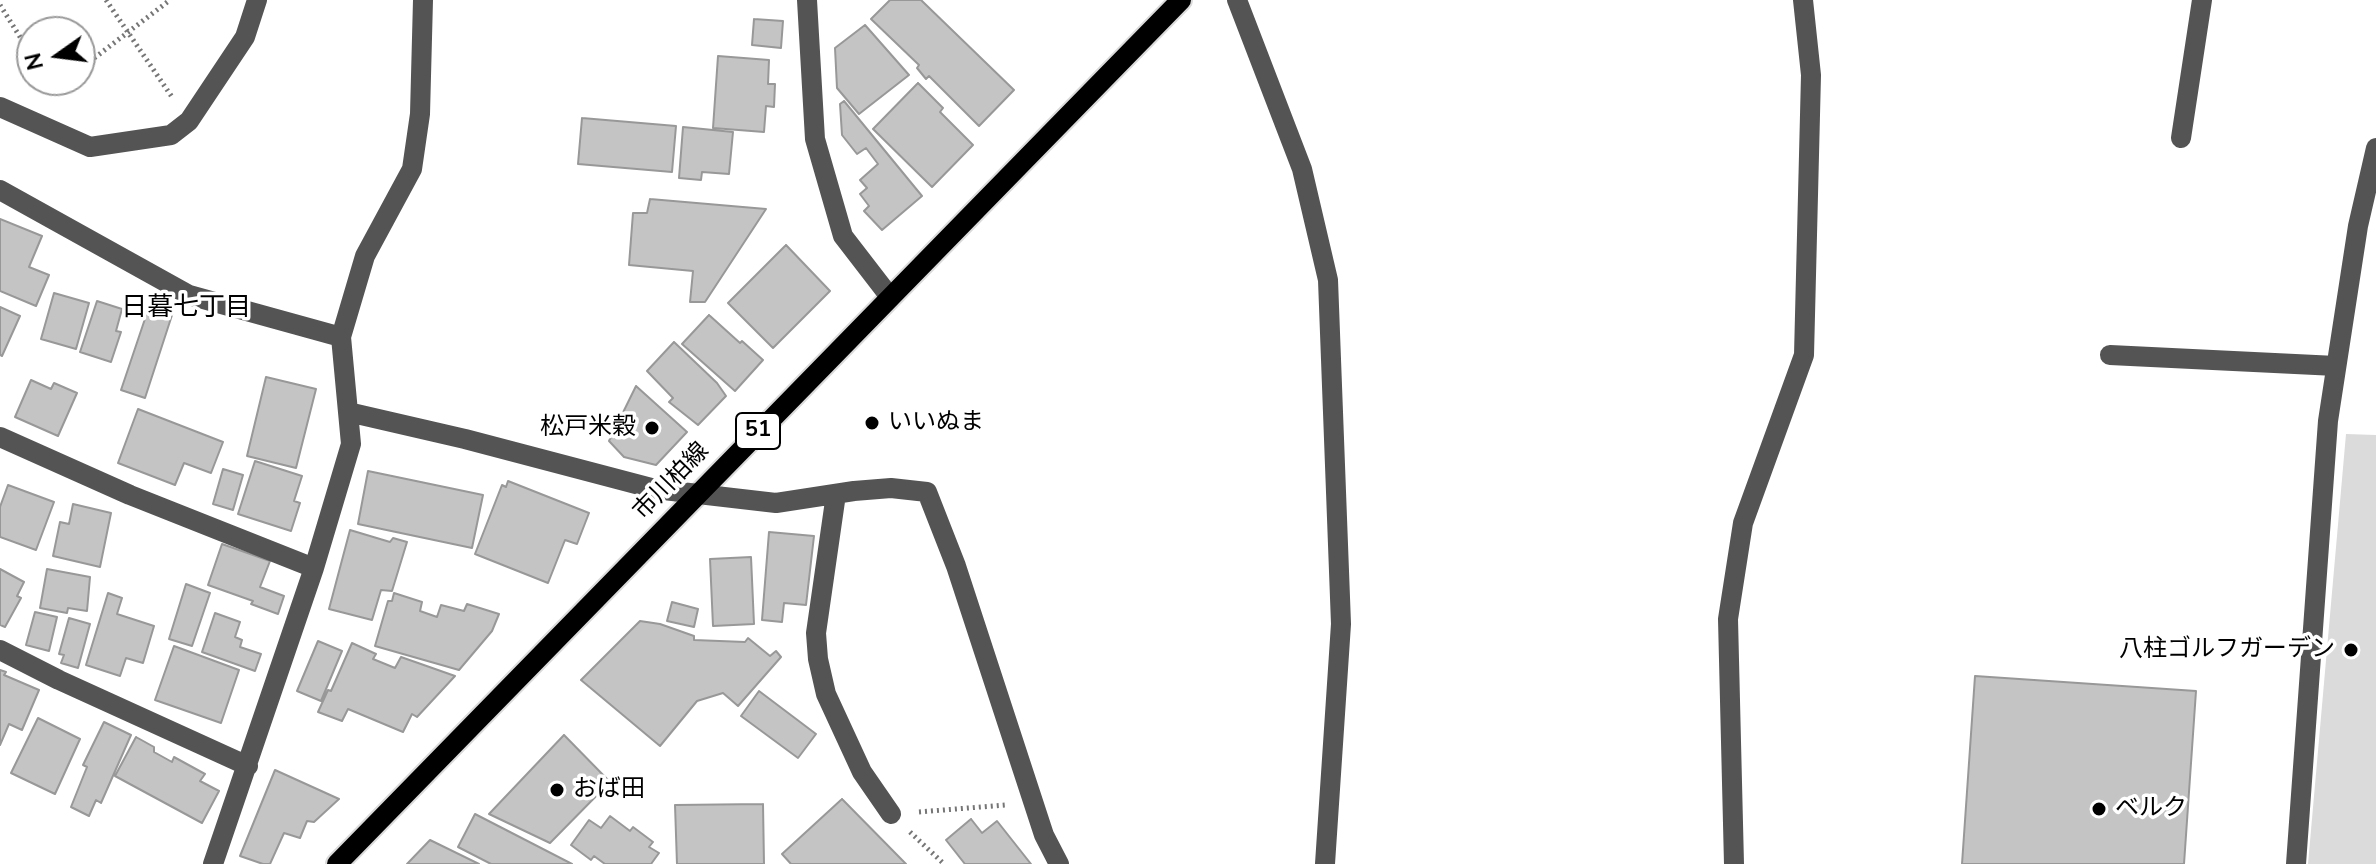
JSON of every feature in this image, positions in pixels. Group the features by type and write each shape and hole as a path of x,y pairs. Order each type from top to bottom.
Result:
{"main road":[{"name":"市川柏線","path":"337,864 1181,0"}],"street":[{"path":"0,107 90,147 171,135 189,121 245,37 257,0"},
{"path":"213,864 314,568 351,444 341,337 365,256 412,169 420,114 423,0"},
{"path":"807,0 815,139 843,236 890,297"},
{"path":"1237,0 1302,169 1328,280 1341,624 1325,864"},
{"path":"1734,864 1728,619 1743,523 1804,355 1811,75 1803,0"},
{"path":"2181,138 2202,0"},
{"path":"2296,864 2328,421 2358,226 2376,148"},
{"path":"0,190 189,295 341,337"},
{"path":"2110,355 2336,366"},
{"path":"348,412 655,489 776,503 891,488 927,492 956,566 1044,835 1059,864"},
{"path":"0,437 130,495 314,568"},
{"path":"836,494 816,633 818,659 826,694 856,759 891,814"},
{"path":"0,650 248,766"}],"path":[{"path":"106,0 189,121"},
{"path":"96,57 170,0"},
{"path":"0,5 16,30"},
{"path":"891,814 1033,803"},
{"path":"891,814 944,864"}],"shaded area":[{"name":"八柱ゴルフガーデン","path":"2346,434 2376,435 2376,864 2308,864"}],"building":[{"path":"890,0 921,0 1014,90 979,126 929,76 926,79 917,68 919,65 871,19"},
{"path":"754,19 783,21 781,48 752,45"},
{"path":"865,25 909,75 859,114 837,88 835,48"},
{"path":"718,56 769,60 768,84 775,84 774,107 766,106 764,132 713,128"},
{"path":"918,83 943,108 940,112 973,145 932,187 873,129"},
{"path":"844,101 922,196 882,230 864,211 869,206 860,194 867,188 860,180 878,164 866,148 857,154 842,135 840,104"},
{"path":"582,118 676,126 672,172 578,164"},
{"path":"683,127 733,132 729,174 702,172 701,180 679,178"},
{"path":"650,199 766,209 705,302 690,302 693,271 629,265 633,213 647,213"},
{"path":"0,219 42,236 29,267 49,275 36,306 0,291"},
{"path":"786,245 830,291 773,348 728,303"},
{"path":"54,293 89,303 76,349 41,339"},
{"path":"97,301 122,309 116,331 121,332 111,362 80,352"},
{"path":"151,301 174,309 145,398 121,390"},
{"path":"0,307 20,316 2,356 0,355"},
{"path":"709,315 763,360 735,391 682,344"},
{"path":"674,342 717,383 726,396 698,425 669,402 673,398 647,371"},
{"path":"266,377 316,389 296,468 247,456"},
{"path":"31,380 51,389 54,383 77,393 58,436 15,417"},
{"path":"636,386 687,432 656,465 624,457 609,441"},
{"path":"138,409 223,442 211,473 184,463 175,485 118,463"},
{"path":"255,461 302,476 294,501 300,503 291,531 238,514"},
{"path":"223,469 243,475 233,510 213,504"},
{"path":"368,471 483,495 472,548 358,524"},
{"path":"508,481 589,513 577,544 565,540 548,583 475,554 502,485 506,487"},
{"path":"8,485 54,502 36,550 0,537 0,507"},
{"path":"73,504 111,513 100,567 53,556 60,522 69,524"},
{"path":"350,530 390,542 393,538 407,542 392,591 381,590 372,620 329,609"},
{"path":"769,532 814,536 806,605 784,603 782,622 762,620"},
{"path":"222,544 270,561 260,587 284,596 278,614 251,604 253,601 208,585"},
{"path":"751,557 754,624 713,626 710,559"},
{"path":"0,569 24,582 17,596 21,598 5,627 0,625"},
{"path":"47,569 90,577 87,611 68,608 67,613 40,608"},
{"path":"186,584 210,593 192,646 169,639"},
{"path":"108,593 122,598 117,614 154,626 143,663 126,658 120,676 86,665"},
{"path":"394,593 422,602 420,611 437,617 441,605 464,611 467,604 499,614 492,631 459,670 375,646 388,601 392,601"},
{"path":"672,602 698,609 694,627 667,621"},
{"path":"35,612 57,617 49,651 26,645"},
{"path":"215,613 240,622 235,637 242,640 240,647 261,654 255,671 202,652"},
{"path":"69,618 90,624 78,668 61,663 64,655 59,654"},
{"path":"640,621 660,624 694,636 694,640 745,642 748,638 770,656 776,651 781,657 738,706 723,693 697,701 660,746 581,680"},
{"path":"318,641 342,651 321,701 297,691"},
{"path":"352,643 376,654 373,659 395,668 401,657 455,676 417,717 412,714 403,732 348,709 342,721 318,712"},
{"path":"174,646 239,670 221,723 155,700"},
{"path":"0,670 6,672 4,675 39,690 22,730 9,724 0,745"},
{"path":"1975,676 2196,691 2184,864 1962,864"},
{"path":"759,691 816,734 798,758 741,716"},
{"path":"38,718 80,739 55,794 11,773"},
{"path":"104,722 131,735 101,803 96,800 89,816 71,807 87,767 83,765"},
{"path":"564,735 610,782 550,843 489,814"},
{"path":"136,737 172,762 174,757 205,774 200,781 219,791 202,823 115,776"},
{"path":"275,770 339,799 314,822 307,821 300,838 284,833 270,864 263,864 240,856"},
{"path":"842,799 906,864 791,864 782,854"},
{"path":"763,804 764,864 677,864 675,805"},
{"path":"475,814 572,864 491,864 458,847"},
{"path":"610,816 630,831 633,827 653,842 649,847 659,853 651,864 605,864 594,856 591,860 571,845 589,820 601,828"},
{"path":"971,819 982,833 997,821 1031,864 965,864 946,840"},
{"path":"430,840 479,864 407,864"}],"place":[{"name":"いいぬま","path":"872,423"},
{"name":"松戸米穀","path":"652,428"},
{"name":"八柱ゴルフガーデン","path":"2351,650"},
{"name":"おば田","path":"557,790"},
{"name":"ベルク","path":"2099,809"}],"district":[{"name":"日暮七丁目","path":"186,309"}]}
